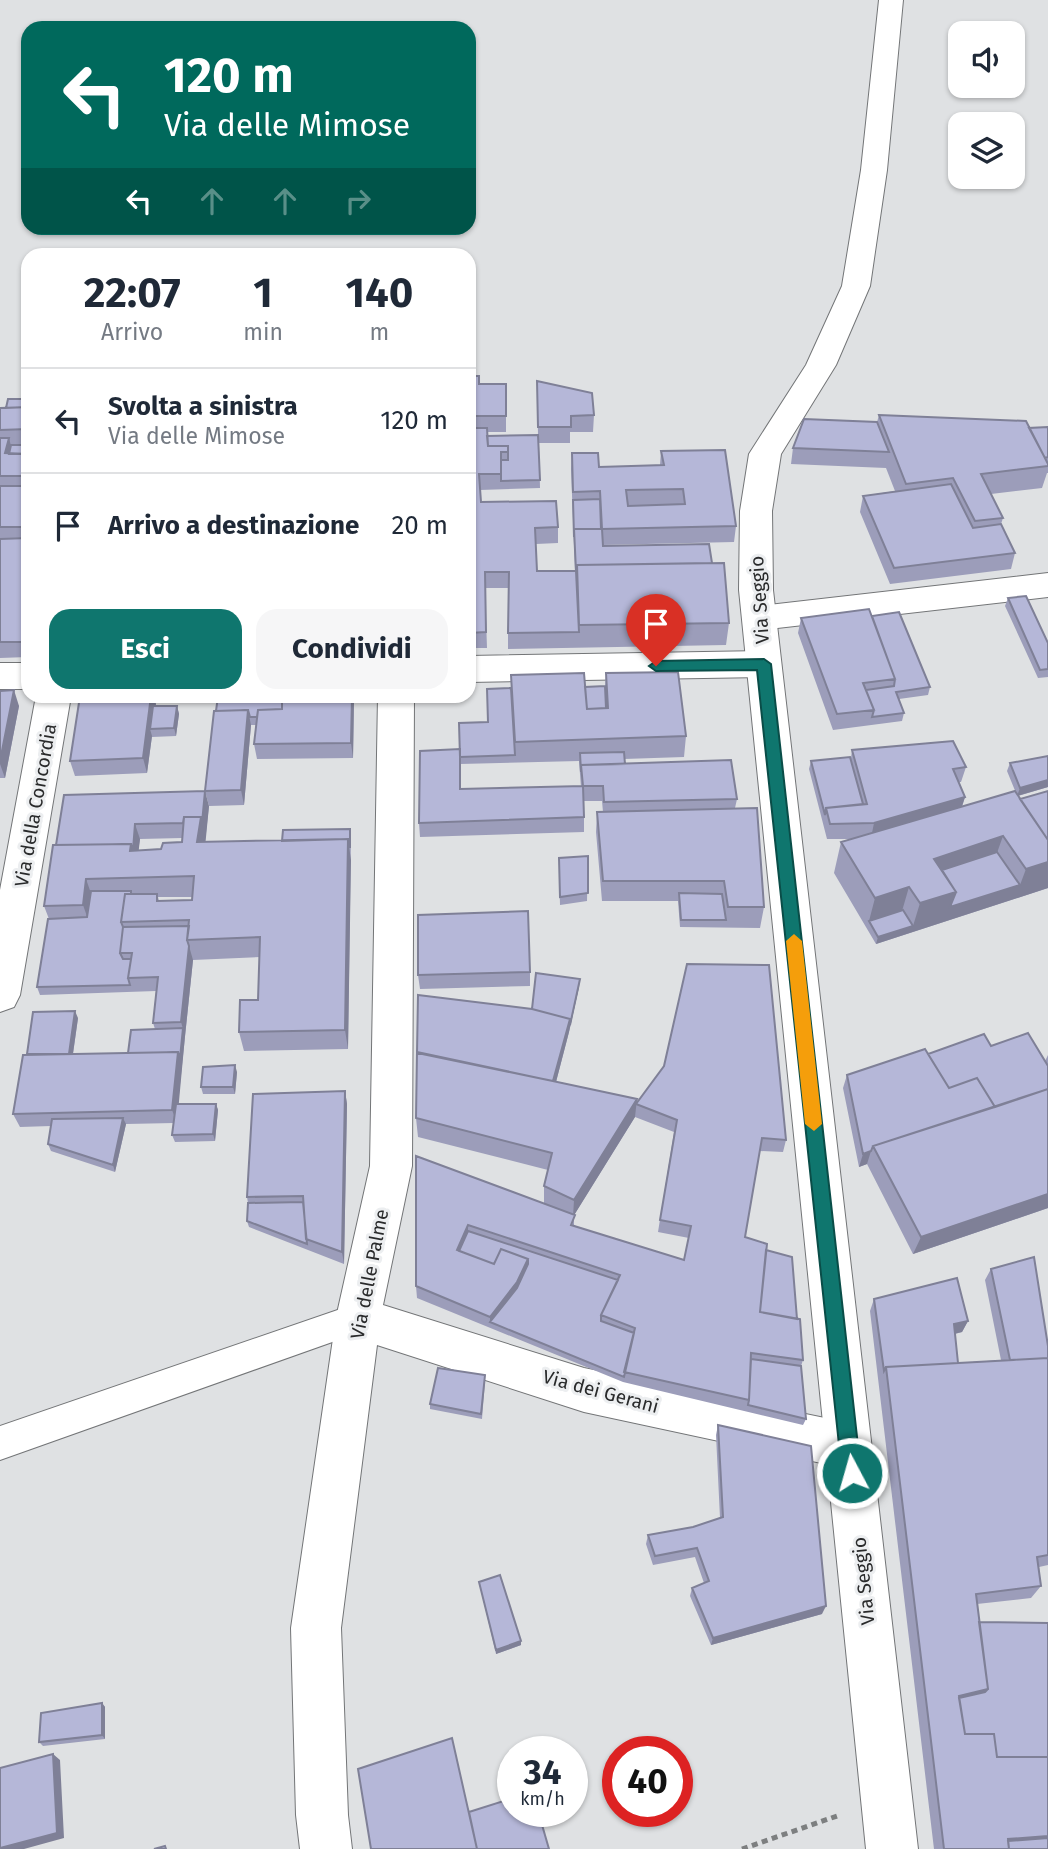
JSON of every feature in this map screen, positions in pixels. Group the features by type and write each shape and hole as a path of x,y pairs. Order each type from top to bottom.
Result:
{"street":[{"name":"Via Seggio","path":"891,0 874,170 856,286 821,365 765,454 756,511 755,590 892,1849"},
{"path":"759,618 1048,585"},
{"path":"476,669 764,664"},
{"path":"0,676 21,676"},
{"name":"Via della Concordia","path":"0,995 53,703"},
{"name":"Via delle Palme","path":"326,1849 322,1815 316,1628 358,1318 391,1166 396,703"},
{"name":"Via dei Gerani","path":"358,1318 584,1390 849,1446"}],"lane":[{"path":"0,1443 358,1318"}],"path":[{"path":"742,1849 887,1799"}],"building":[{"path":"476,376 479,376 479,384 506,384 506,416 476,416"},
{"path":"537,381 592,393 594,415 571,416 571,427 538,427"},
{"path":"8,399 21,399 21,407 6,408"},
{"path":"21,407 21,429 0,430 0,408"},
{"path":"879,415 1026,421 1048,466 981,474 1003,518 975,521 953,478 906,484"},
{"path":"804,419 877,422 889,452 793,448"},
{"path":"1048,427 1048,457 1045,458 1029,428"},
{"path":"476,428 487,428 488,446 508,446 508,452 501,452 501,474 479,474 481,502 556,501 558,527 535,528 537,571 576,571 579,632 508,633 509,572 485,572 486,632 476,633"},
{"path":"538,435 540,480 501,481 501,460 508,460 508,446 488,446 487,436"},
{"path":"0,438 9,438 5,453 21,454 21,476 0,476"},
{"path":"11,445 21,445 21,454 9,454"},
{"path":"725,450 736,526 602,529 600,491 573,492 572,453 598,453 599,467 664,465 661,451","holes":["683,489 685,504 628,506 626,490"]},
{"path":"951,484 973,528 1001,524 1015,553 894,568 863,496"},
{"path":"0,486 21,486 21,527 0,527"},
{"path":"600,499 601,529 574,529 574,537 573,500"},
{"path":"574,529 602,529 603,546 709,544 712,563 577,565 576,571"},
{"path":"21,538 21,642 0,642 0,539"},
{"path":"724,563 729,623 579,625 577,565"},
{"path":"1026,596 1048,643 1048,669 1040,670 1008,598"},
{"path":"869,609 895,679 863,683 874,710 837,714 801,618"},
{"path":"899,612 930,687 896,692 904,713 872,717 874,710 866,690 894,686 895,679 872,616"},
{"path":"678,672 686,736 515,742 511,675 584,673 587,709 608,708 606,673"},
{"path":"605,686 606,708 587,709 585,687"},
{"path":"511,688 515,755 460,757 459,723 488,722 487,689"},
{"path":"14,690 0,761 0,691"},
{"path":"79,703 150,703 143,758 70,761"},
{"path":"217,703 282,703 282,709 258,710 257,717 250,717 248,710 216,711"},
{"path":"282,703 352,703 351,743 254,744 258,710 282,709"},
{"path":"153,706 177,706 174,728 150,729"},
{"path":"248,710 241,790 205,791 214,711"},
{"path":"953,741 966,767 953,769 965,797 874,823 830,824 826,808 867,804 852,750"},
{"path":"460,749 460,789 583,786 584,817 419,823 420,751"},
{"path":"624,752 625,764 581,765 581,772 580,753"},
{"path":"1048,756 1048,780 1020,788 1010,763"},
{"path":"850,757 863,804 826,808 825,815 811,761"},
{"path":"731,760 737,799 604,802 603,786 583,786 581,765"},
{"path":"205,791 202,823 201,817 184,817 183,823 135,824 133,850 131,844 56,845 64,795"},
{"path":"1015,791 1048,840 1048,862 1026,869 1003,836 934,859 956,892 920,903 909,887 875,898 841,842"},
{"path":"1048,791 1048,840 1020,799"},
{"path":"757,808 764,907 728,907 724,881 603,881 597,812"},
{"path":"184,817 201,817 197,842 348,839 345,1030 239,1032 240,1000 258,1000 260,937 187,940 189,920 121,922 125,894 157,894 157,901 192,900 194,876 86,879 83,905 44,906 53,845 131,844 130,851 161,849 163,843 182,842"},
{"path":"350,829 350,847 348,839 282,841 283,830"},
{"path":"997,852 1020,885 950,907 956,892 942,870"},
{"path":"588,856 588,893 560,897 559,858"},
{"path":"91,891 131,891 131,894 125,894 120,953 123,959 131,959 128,978 130,985 37,987 48,919 87,917"},
{"path":"679,893 722,894 726,920 681,920"},
{"path":"903,910 913,926 878,937 869,921"},
{"path":"528,911 530,972 418,975 418,915"},
{"path":"189,926 181,1022 153,1023 158,977 128,978 132,953 120,953 123,927"},
{"path":"687,964 769,965 786,1140 762,1138 745,1237 767,1244 760,1312 800,1319 803,1360 751,1353 749,1400 624,1372 635,1328 601,1315 620,1275 468,1225 457,1250 494,1264 501,1249 528,1259 517,1282 490,1317 416,1286 416,1156 575,1215 571,1225 684,1260 691,1226 660,1220 677,1120 636,1104 664,1066"},
{"path":"536,973 580,979 570,1025 570,1019 532,1009"},
{"path":"418,995 532,1009 570,1019 553,1081 417,1053"},
{"path":"75,1011 69,1054 27,1054 33,1012"},
{"path":"183,1028 180,1058 178,1052 128,1053 131,1030"},
{"path":"1028,1033 1048,1066 1048,1089 995,1107 977,1078 949,1088 928,1054 984,1034 991,1046"},
{"path":"925,1049 949,1088 977,1078 995,1107 873,1146 871,1151 863,1154 847,1075"},
{"path":"178,1052 172,1110 13,1114 23,1055"},
{"path":"417,1052 637,1099 574,1200 544,1186 552,1153 416,1118"},
{"path":"235,1065 233,1087 201,1087 203,1067"},
{"path":"1048,1089 1048,1194 921,1237 873,1146"},
{"path":"345,1091 342,1252 306,1239 303,1196 247,1197 253,1094"},
{"path":"176,1104 216,1104 213,1134 172,1135"},
{"path":"123,1118 113,1165 48,1144 52,1119"},
{"path":"303,1202 307,1244 247,1221 248,1203"},
{"path":"468,1231 618,1280 601,1315 601,1321 634,1333 624,1377 490,1322 517,1288 528,1259 501,1249 494,1264 459,1251"},
{"path":"766,1250 792,1257 797,1319 760,1312"},
{"path":"1034,1257 1048,1358 1010,1360 991,1269"},
{"path":"957,1278 968,1321 954,1324 958,1363 886,1367 884,1371 874,1299"},
{"path":"1048,1358 1048,1555 1037,1557 1041,1586 976,1594 988,1689 959,1696 965,1734 994,1734 997,1757 1048,1757 1048,1836 1008,1839 1009,1849 944,1849 886,1367"},
{"path":"751,1359 801,1366 806,1419 748,1405"},
{"path":"438,1368 485,1375 481,1414 430,1404"},
{"path":"718,1425 811,1446 826,1606 713,1638 692,1588 709,1581 697,1548 655,1556 648,1535 693,1527 723,1517"},
{"path":"500,1575 521,1641 496,1650 479,1582"},
{"path":"979,1622 1048,1623 1048,1757 997,1757 994,1734 965,1734 959,1698 988,1689"},
{"path":"102,1703 102,1735 39,1742 41,1713"},
{"path":"452,1738 477,1849 371,1849 358,1769"},
{"path":"53,1754 57,1833 0,1848 0,1768"},
{"path":"497,1803 497,1827 543,1827 549,1849 477,1849 469,1812"},
{"path":"1048,1838 1048,1849 1009,1849 1008,1841"}],"slow traffic":[{"path":"794,941 814,1124"}],"route":[{"path":"656,666 764,664 852,1473"}]}
